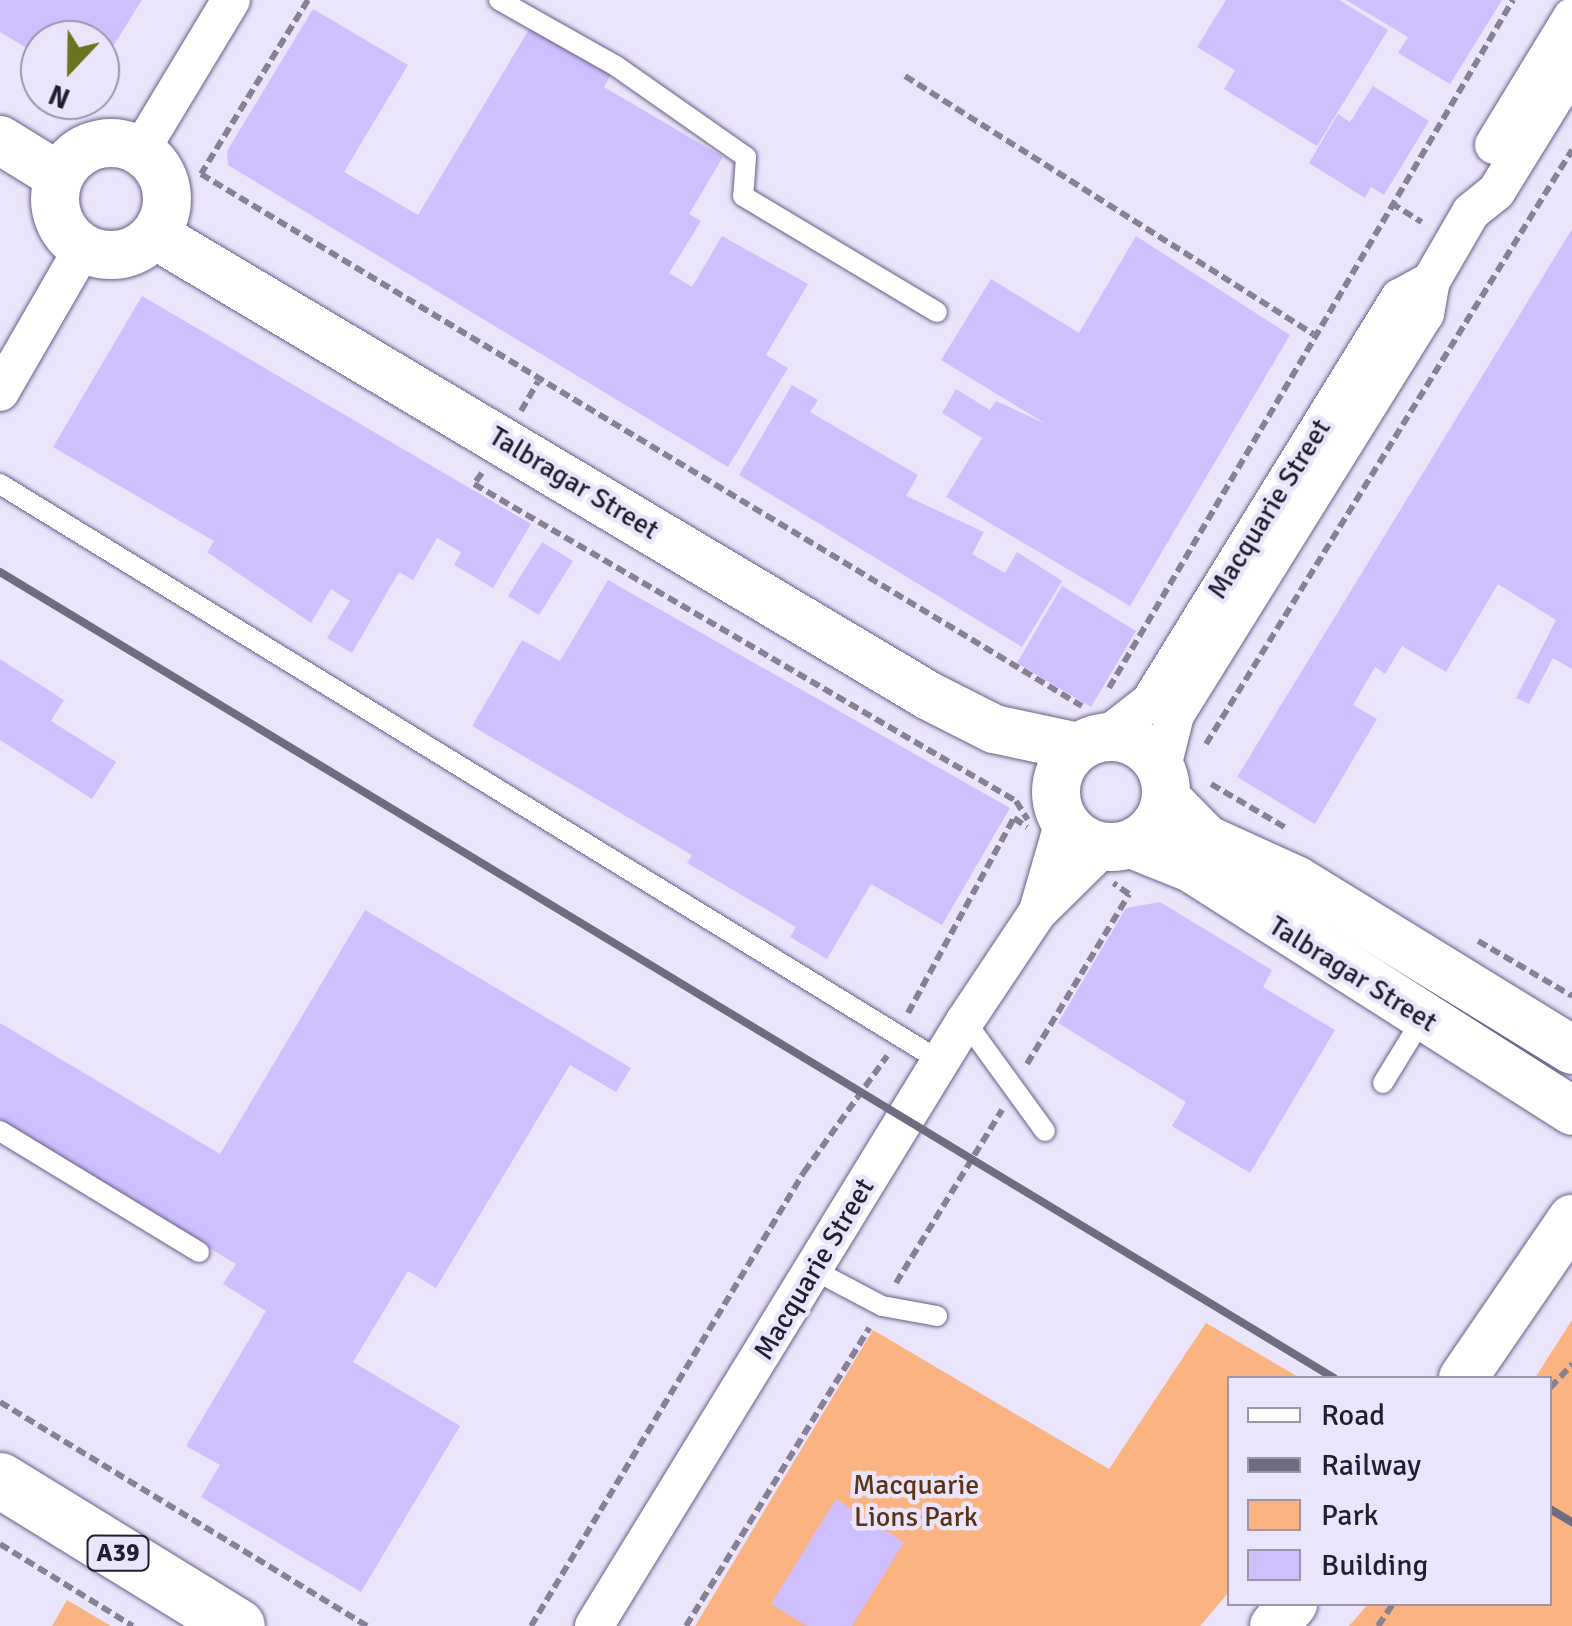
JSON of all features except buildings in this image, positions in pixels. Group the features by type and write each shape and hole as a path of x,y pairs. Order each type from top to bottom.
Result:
{"highway":[{"name":"A39","path":"0,1480 237,1626"}],"street":[{"path":"140,152 231,0"},
{"name":"Macquarie Street","path":"1471,212 1476,176 1572,17"},
{"name":"Macquarie Street","path":"1176,774 1175,715 1425,314 1431,281 1471,212 1496,192 1572,69"},
{"path":"0,140 60,177"},
{"path":"94,146 140,152 168,199 155,235 129,253 84,248 58,217 60,177 94,146"},
{"name":"Talbragar Street","path":"155,235 994,729 1051,814 1117,846 1191,868 1572,1111"},
{"path":"0,392 84,248"},
{"name":"Macquarie Street","path":"1095,724 1150,702 1400,298 1431,281"},
{"path":"1051,814 1095,724"},
{"name":"Talbragar Street","path":"994,729 1095,724 1138,743 1176,774 1206,839 1296,880 1572,1050"},
{"path":"1117,846 1155,827 1176,774"},
{"name":"Macquarie Street","path":"1037,913 1051,814"},
{"name":"Macquarie Street","path":"594,1626 940,1060 1037,913 1117,846"},
{"path":"1465,1376 1572,1219"},
{"path":"1274,1626 1292,1606"}],"lane":[{"path":"499,0 616,66 746,157 742,196 936,312"},
{"path":"0,484 940,1060"},
{"path":"1382,1082 1450,975"},
{"path":"965,1021 1045,1132"},
{"path":"0,1131 200,1252"},
{"path":"814,1270 882,1306 937,1316"}],"path":[{"path":"308,0 201,174 1095,724 1313,334 1514,0"},
{"path":"905,76 1313,334"},
{"path":"1176,774 1572,150"},
{"path":"1391,203 1422,222"},
{"path":"1483,260 1498,270"},
{"path":"518,415 538,382"},
{"path":"531,1626 898,1034 1014,818 1051,814"},
{"path":"1552,1386 1572,1364"},
{"path":"0,1402 367,1626"},
{"path":"0,1544 133,1626"}],"green space":[{"path":"1572,1320 1572,1626 1349,1626 1366,1606 1552,1606 1552,1376 1536,1376"},
{"name":"Macquarie Lions Park","path":"1206,1323 1297,1376 1227,1376 1227,1594 1200,1626 695,1626 873,1330 1109,1469"},
{"path":"67,1600 111,1626 52,1626"}],"railway":[{"path":"0,572 1331,1376"},
{"path":"1552,1510 1572,1522"}]}
